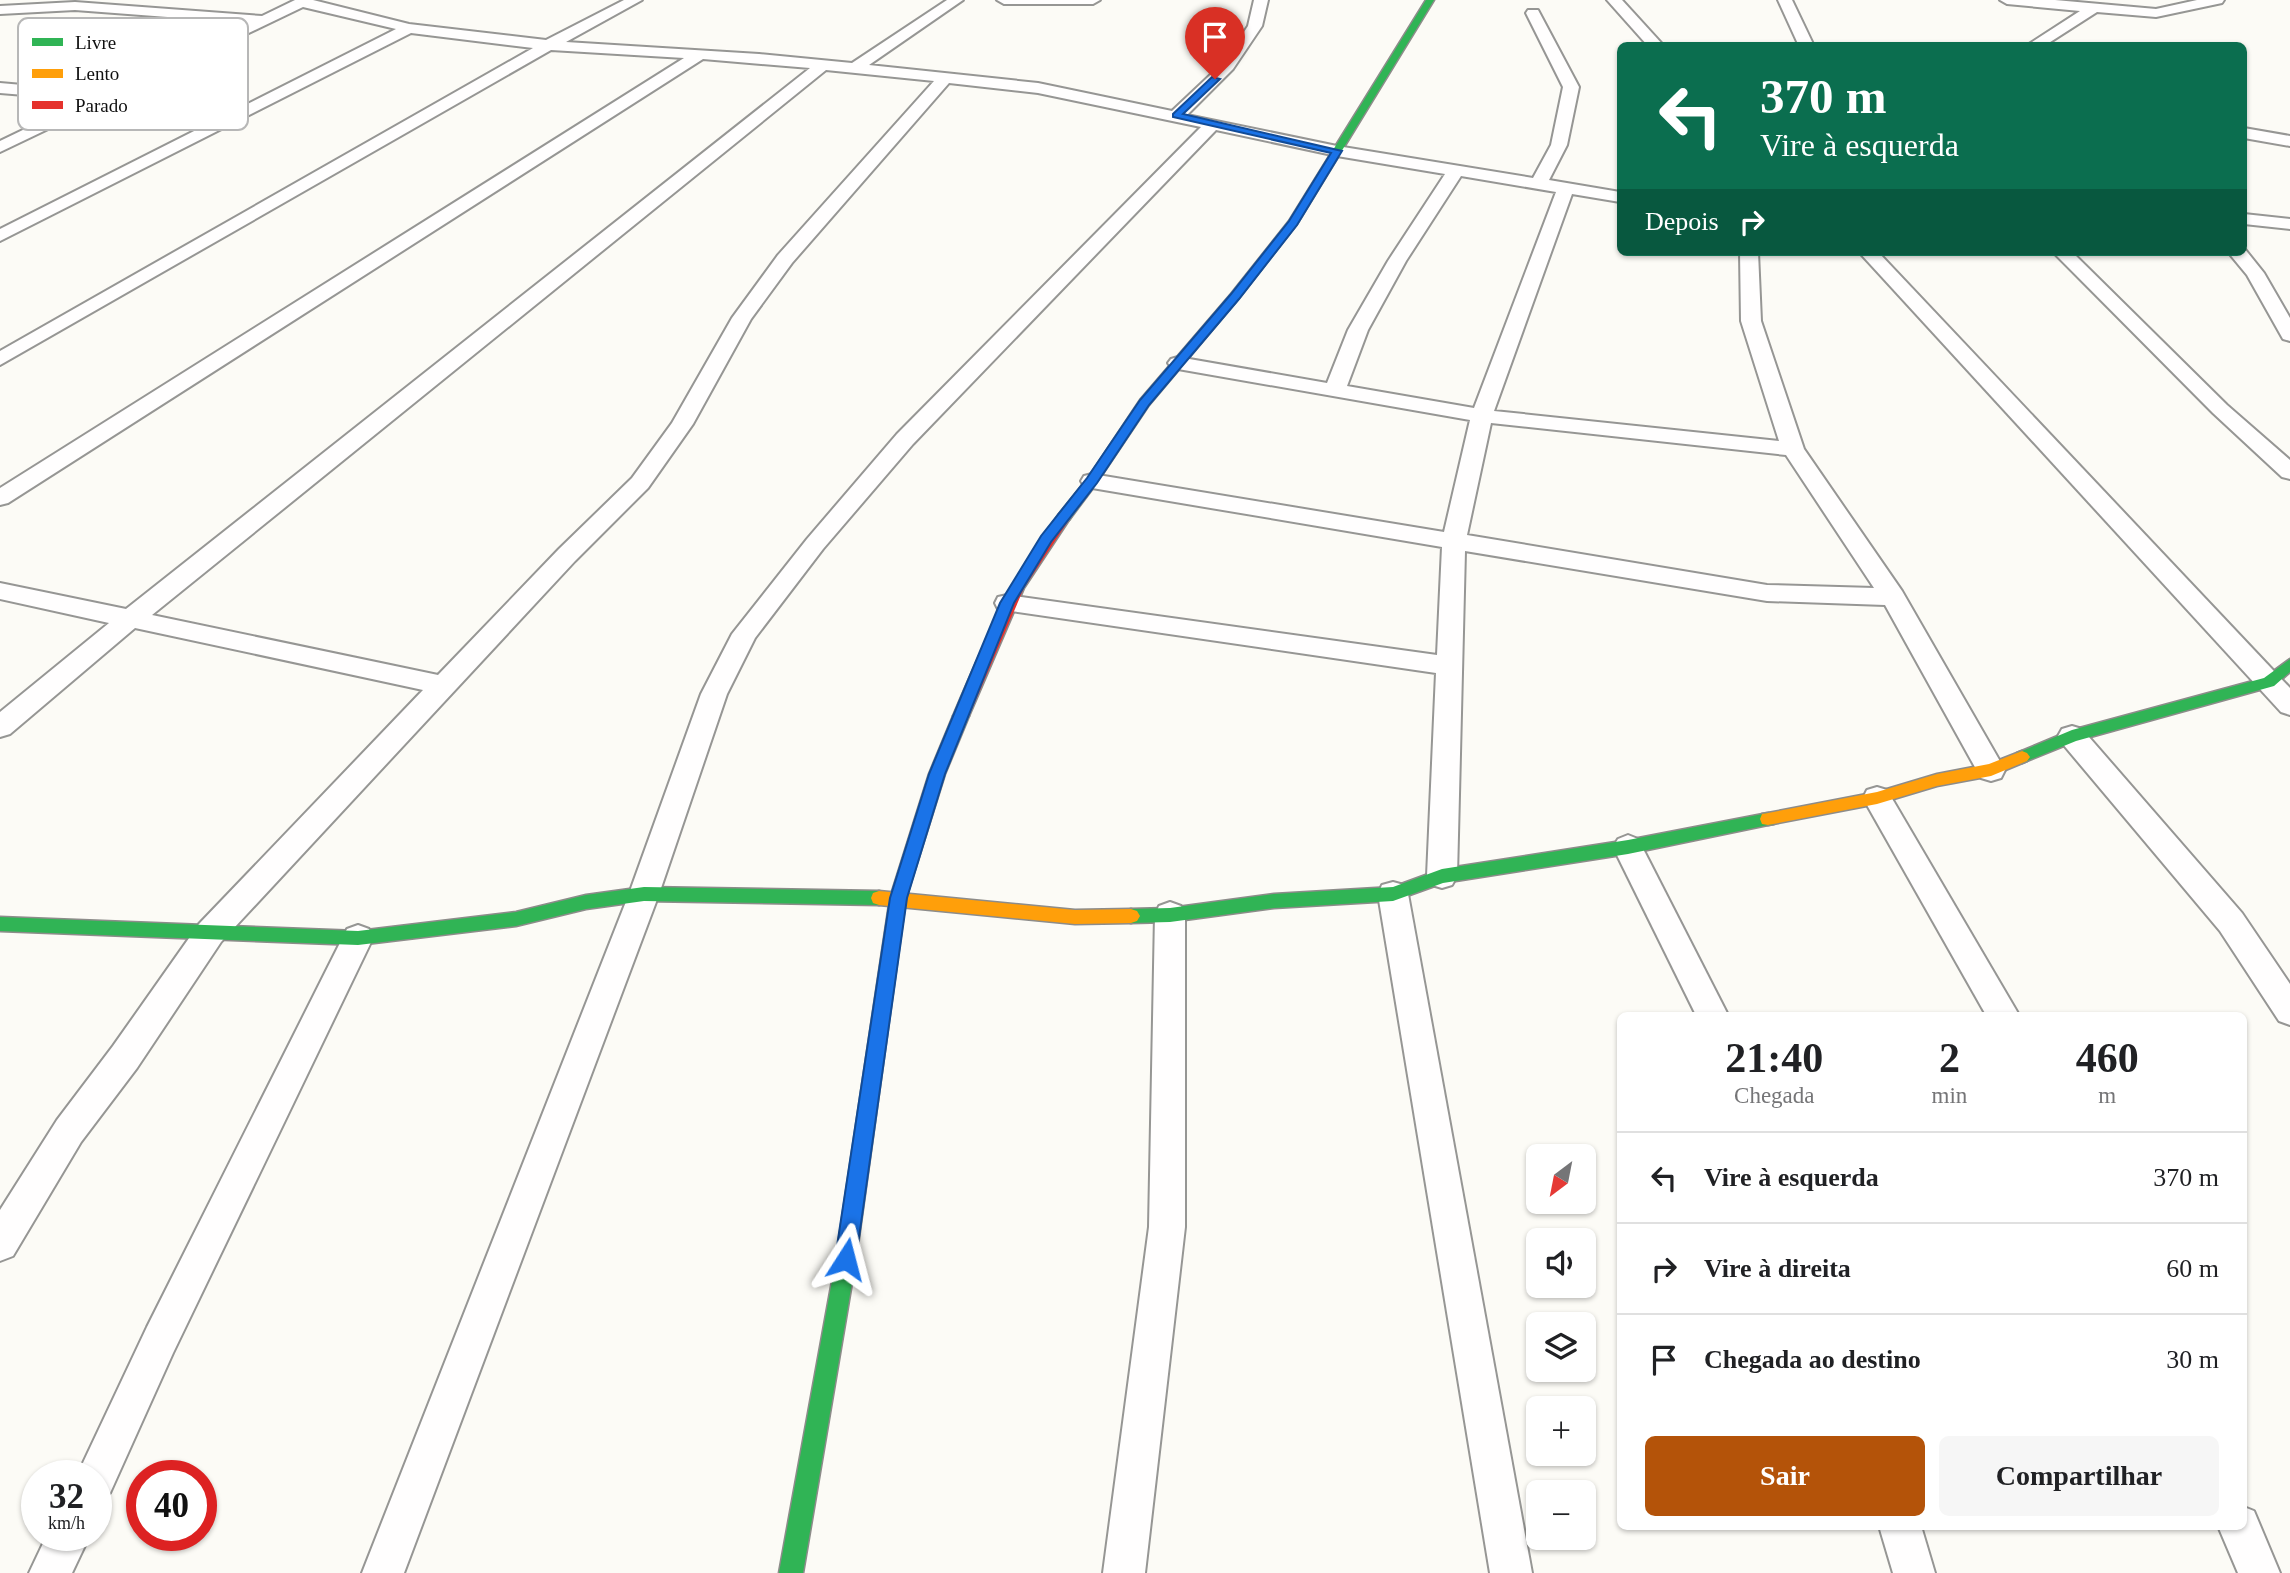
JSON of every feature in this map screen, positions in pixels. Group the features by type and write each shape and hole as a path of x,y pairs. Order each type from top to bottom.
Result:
{"street":[{"path":"601,0 630,2"},
{"path":"855,68 956,0"},
{"path":"1004,0 1093,0"},
{"path":"1176,116 1228,66 1255,26 1261,0"},
{"path":"791,1573 846,1259 898,898 937,774 1007,603 1046,540 1092,481 1144,403 1293,222 1430,0"},
{"path":"1614,0 1653,42"},
{"path":"1785,0 1805,42"},
{"path":"2007,0 2156,13 2217,0"},
{"path":"248,28 304,1 409,28 548,45 823,65 1038,88 1337,151 1617,197"},
{"path":"0,359 548,45 630,2"},
{"path":"0,10 82,3 243,18"},
{"path":"2039,42 2092,9"},
{"path":"1533,13 1571,87 1559,145 1538,184"},
{"path":"248,19 264,20"},
{"path":"248,110 409,28"},
{"path":"0,498 699,55"},
{"path":"0,727 130,619 823,65"},
{"path":"0,1242 69,1131 125,1057 210,933 443,685 640,483 682,424 742,318 785,259 946,77"},
{"path":"0,88 18,90"},
{"path":"383,1573 644,894 714,694 745,634 815,544 905,439 1213,124"},
{"path":"0,147 36,130"},
{"path":"0,236 208,130"},
{"path":"2247,134 2290,141"},
{"path":"1334,392 1358,330 1397,261 1456,170"},
{"path":"1443,876 1454,539 1482,416 1565,190"},
{"path":"2247,219 2290,224"},
{"path":"1749,256 1751,321 1793,449 1893,597 1991,770"},
{"path":"1872,256 2290,705"},
{"path":"2066,256 2220,409 2290,472"},
{"path":"2240,256 2255,274 2290,335"},
{"path":"1178,363 1482,416 1793,449"},
{"path":"1092,481 1767,593 1893,597"},
{"path":"0,592 443,685"},
{"path":"1007,603 1450,666"},
{"path":"0,924 358,938 516,919 586,902 644,894 898,898 1075,917 1170,915 1275,901 1393,894 1443,876 1628,847 1877,798 1937,780 1991,770 2072,736 2269,682 2290,664"},
{"path":"2072,736 2231,922 2290,1011"},
{"path":"1877,798 2001,1012"},
{"path":"1628,847 1710,1012"},
{"path":"1393,894 1511,1573"},
{"path":"1124,1573 1167,1227 1170,915"},
{"path":"105,1460 160,1340 358,938"},
{"path":"1901,1530 1914,1573"},
{"path":"2241,1530 2259,1573"},
{"path":"50,1573 61,1551"}],"traffic: fast":[{"path":"1064,517 1092,481 1144,403 1235,296 1293,222 1430,0"},
{"path":"2022,757 2072,736 2269,682 2290,664"},
{"path":"791,1573 846,1259 898,898 937,774 961,716"},
{"path":"1131,916 1170,915 1274,901 1393,894 1442,876 1628,847 1768,819"},
{"path":"0,924 358,938 516,919 586,902 644,894 879,898"}],"traffic: slow":[{"path":"1768,819 1877,798 1937,780 1991,770 2022,757"},
{"path":"879,898 1075,917 1131,916"}],"traffic: jam":[{"path":"961,716 1017,588 1064,517"}],"route":[{"path":"846,1259 898,898 937,774 1007,603 1046,540 1092,481 1144,403 1235,296 1293,222 1337,151 1176,116 1215,79"}]}
